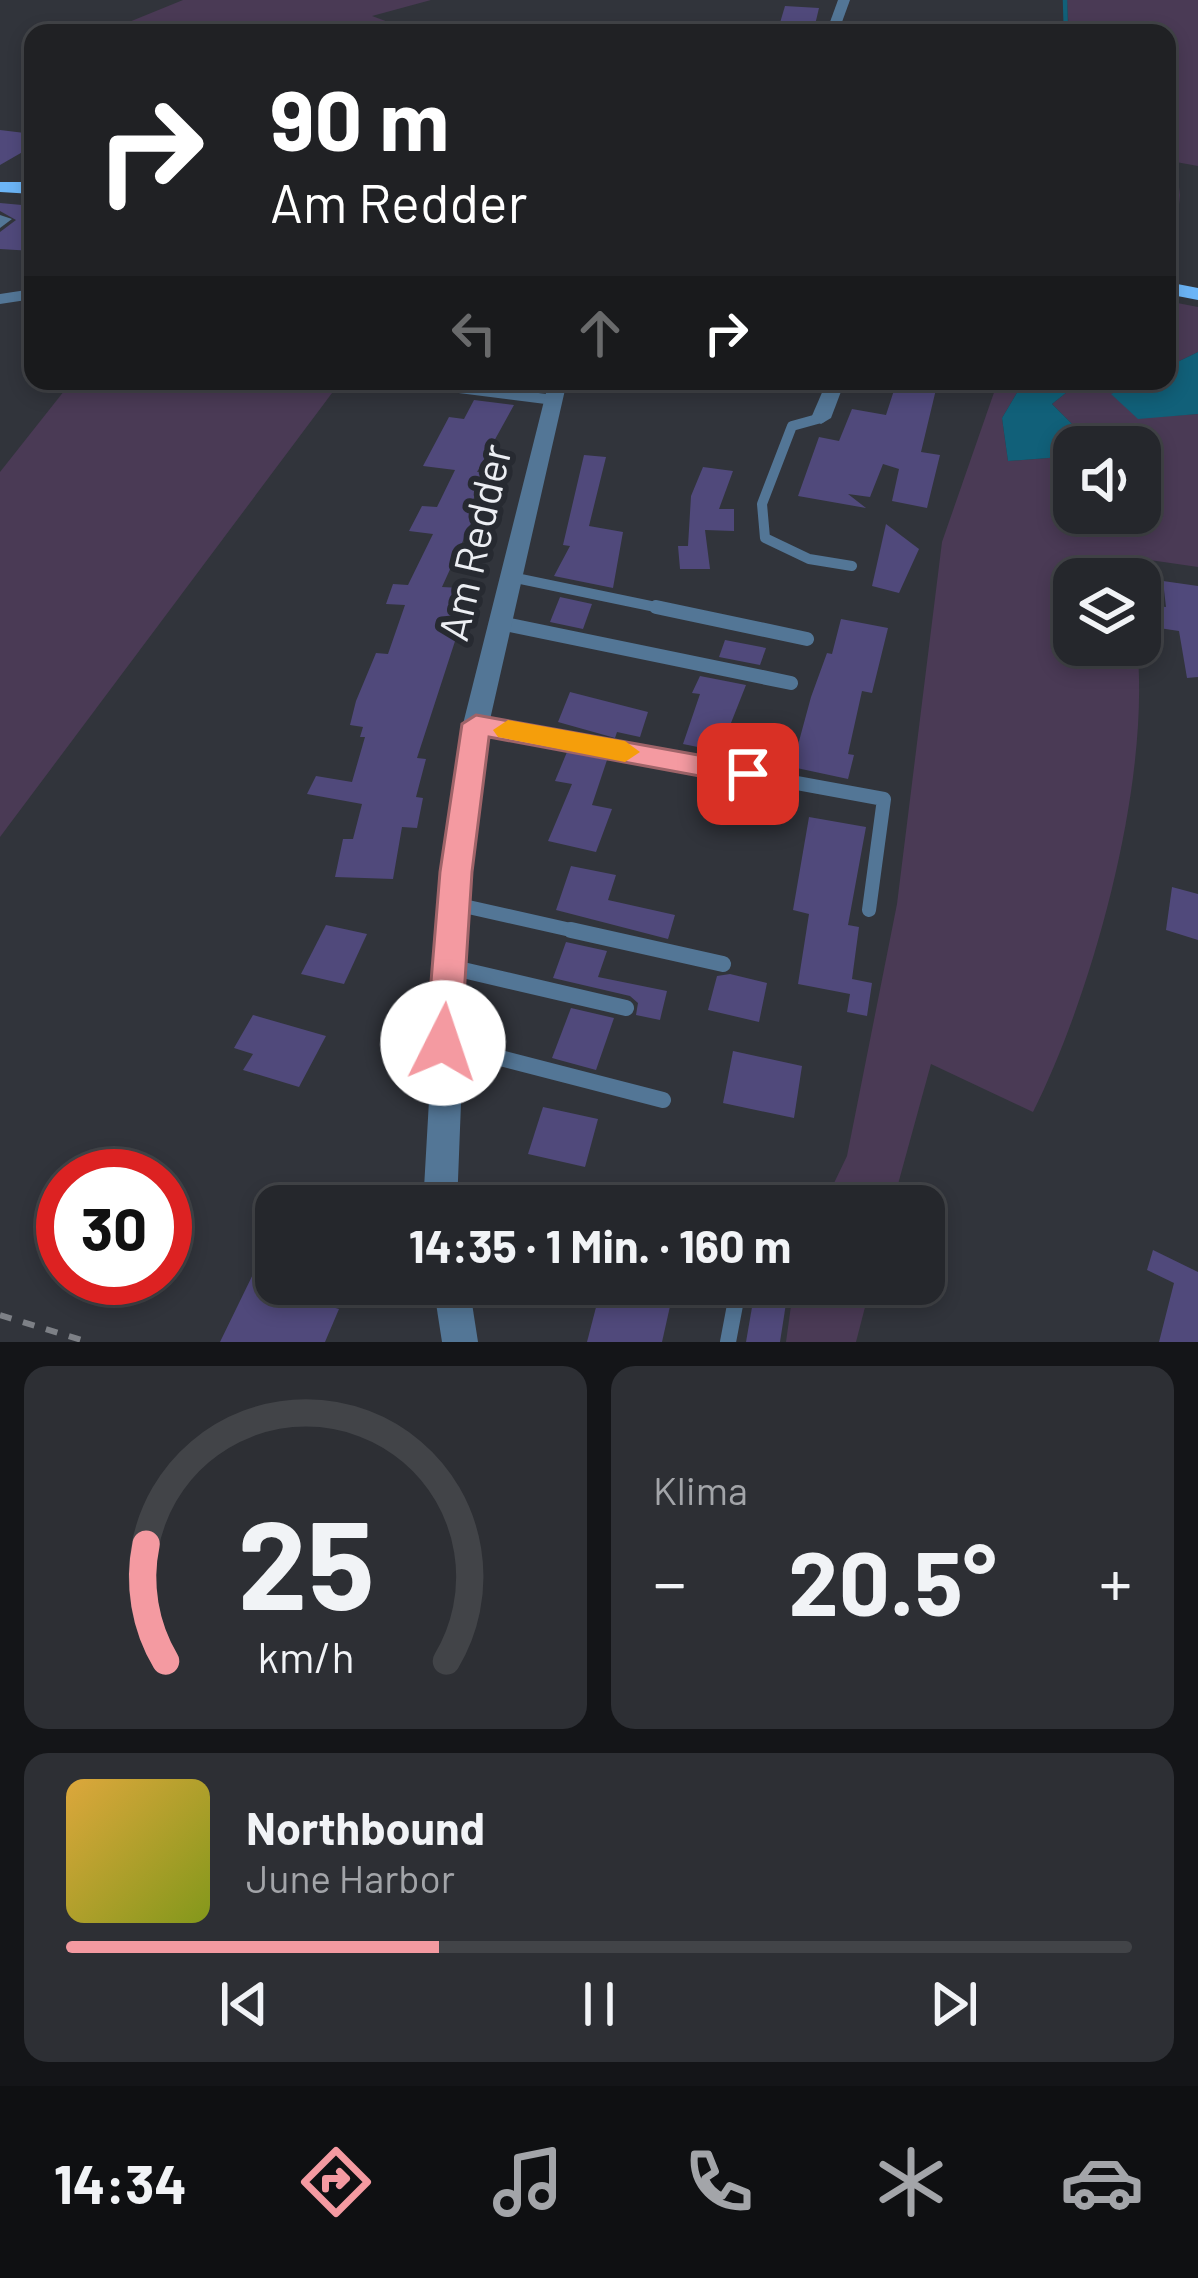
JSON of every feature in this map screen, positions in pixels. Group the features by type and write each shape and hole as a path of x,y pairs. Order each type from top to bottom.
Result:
{"street":[{"name":"Am Redder","path":"440,1185 443,1043 476,724 556,390"},
{"path":"821,418 832,390"},
{"path":"454,1305 460,1342"}],"lane":[{"path":"821,418 792,426 762,504 765,538 809,559 852,566"},
{"path":"511,577 807,639"},
{"path":"500,623 791,683"},
{"path":"476,724 884,799 869,910"},
{"path":"454,903 723,964"},
{"path":"449,967 626,1008"},
{"path":"443,1043 663,1100"},
{"path":"728,1342 735,1305"}],"path":[{"path":"0,1315 88,1342"}],"shaded area":[{"path":"183,0 431,0 372,16 394,24 124,24"},
{"path":"1067,0 1198,0 1198,166 1176,162 1176,24 1068,24"},
{"path":"1176,162 1180,195 1176,233"},
{"path":"1176,303 1198,307 1198,352 1176,363"},
{"path":"65,390 334,390 0,837 0,472"},
{"path":"995,390 1019,390 1002,418 1008,461 1053,458 1053,534 1161,534 1161,426 1074,426 1052,404 1070,390 1120,390 1112,394 1138,418 1198,414 1198,567 1161,558 1053,558 1053,666 1138,666 1139,699 1135,758 1113,884 1077,1007 1033,1112 931,1064 898,1185 833,1185 847,1156 897,904 942,542"},
{"path":"791,1305 866,1305 856,1342 786,1342"}],"water":[{"path":"1198,352 1198,414 1138,419 1111,394 1176,390 1176,363"},
{"path":"1019,390 1070,390 1052,404 1074,426 1053,426 1053,458 1008,461 1002,418"}],"building":[{"path":"785,6 819,8 815,24 780,24"},
{"path":"0,130 24,133 24,151 0,165"},
{"path":"0,203 24,205 24,250 0,249 0,232 16,220 0,211"},
{"path":"894,390 936,390 921,452 940,455 927,508 892,501 899,469 883,464 870,497 848,494 866,508 798,496 819,437 839,441 852,409 886,415"},
{"path":"474,400 514,405 477,472 485,472 473,500 481,501 442,587 461,588 448,634 457,635 417,758 426,759 416,797 423,798 417,828 402,827 393,879 335,877 343,839 353,839 362,804 307,794 316,776 352,782 365,737 360,737 363,727 350,725 356,701 376,653 388,654 405,605 386,604 393,584 408,585 433,534 409,531 422,506 437,507 455,470 423,466 449,417 464,419"},
{"path":"584,455 606,457 589,526 623,532 613,588 554,576 570,546 563,545"},
{"path":"703,467 733,471 719,509 734,509 734,531 705,530 710,569 680,569 678,546 688,546 691,496"},
{"path":"886,524 919,549 899,593 872,586"},
{"path":"1163,581 1198,586 1198,677 1187,678 1179,631 1161,628 1161,606 1166,607"},
{"path":"560,597 592,604 583,629 550,622"},
{"path":"841,619 888,628 872,693 862,691 848,754 854,755 848,779 792,767 811,697 827,653 832,654"},
{"path":"725,640 766,648 760,665 719,657"},
{"path":"700,676 746,685 729,728 745,732 737,755 683,744 700,694 692,693"},
{"path":"570,692 648,712 640,737 617,732 615,738 558,722"},
{"path":"567,752 607,760 592,805 612,809 596,852 548,841 572,784 555,781"},
{"path":"809,817 866,827 848,925 859,927 852,979 872,983 867,1016 847,1012 850,994 798,984 809,914 793,910"},
{"path":"571,866 616,875 608,900 675,915 668,939 556,910"},
{"path":"1172,887 1198,894 1198,940 1166,930"},
{"path":"326,925 367,934 344,984 301,974"},
{"path":"566,942 607,951 598,977 667,991 660,1020 636,1015 638,1003 630,996 553,978"},
{"path":"730,974 767,983 759,1022 708,1010 717,976"},
{"path":"571,1008 614,1018 596,1070 552,1058"},
{"path":"253,1015 326,1036 299,1087 243,1070 253,1054 234,1048"},
{"path":"733,1051 802,1066 794,1118 723,1103"},
{"path":"543,1107 598,1119 585,1167 528,1154"},
{"path":"1153,1250 1198,1272 1198,1342 1159,1342 1174,1283 1147,1270"},
{"path":"255,1270 255,1305 339,1309 325,1342 220,1342"},
{"path":"597,1305 670,1305 662,1342 587,1342"},
{"path":"752,1305 786,1305 780,1342 746,1342"}],"waterway":[{"path":"1065,0 1066,24"}],"slow traffic":[{"path":"508,730 625,752"}],"route":[{"path":"443,1043 456,872 476,724 748,774"}]}
